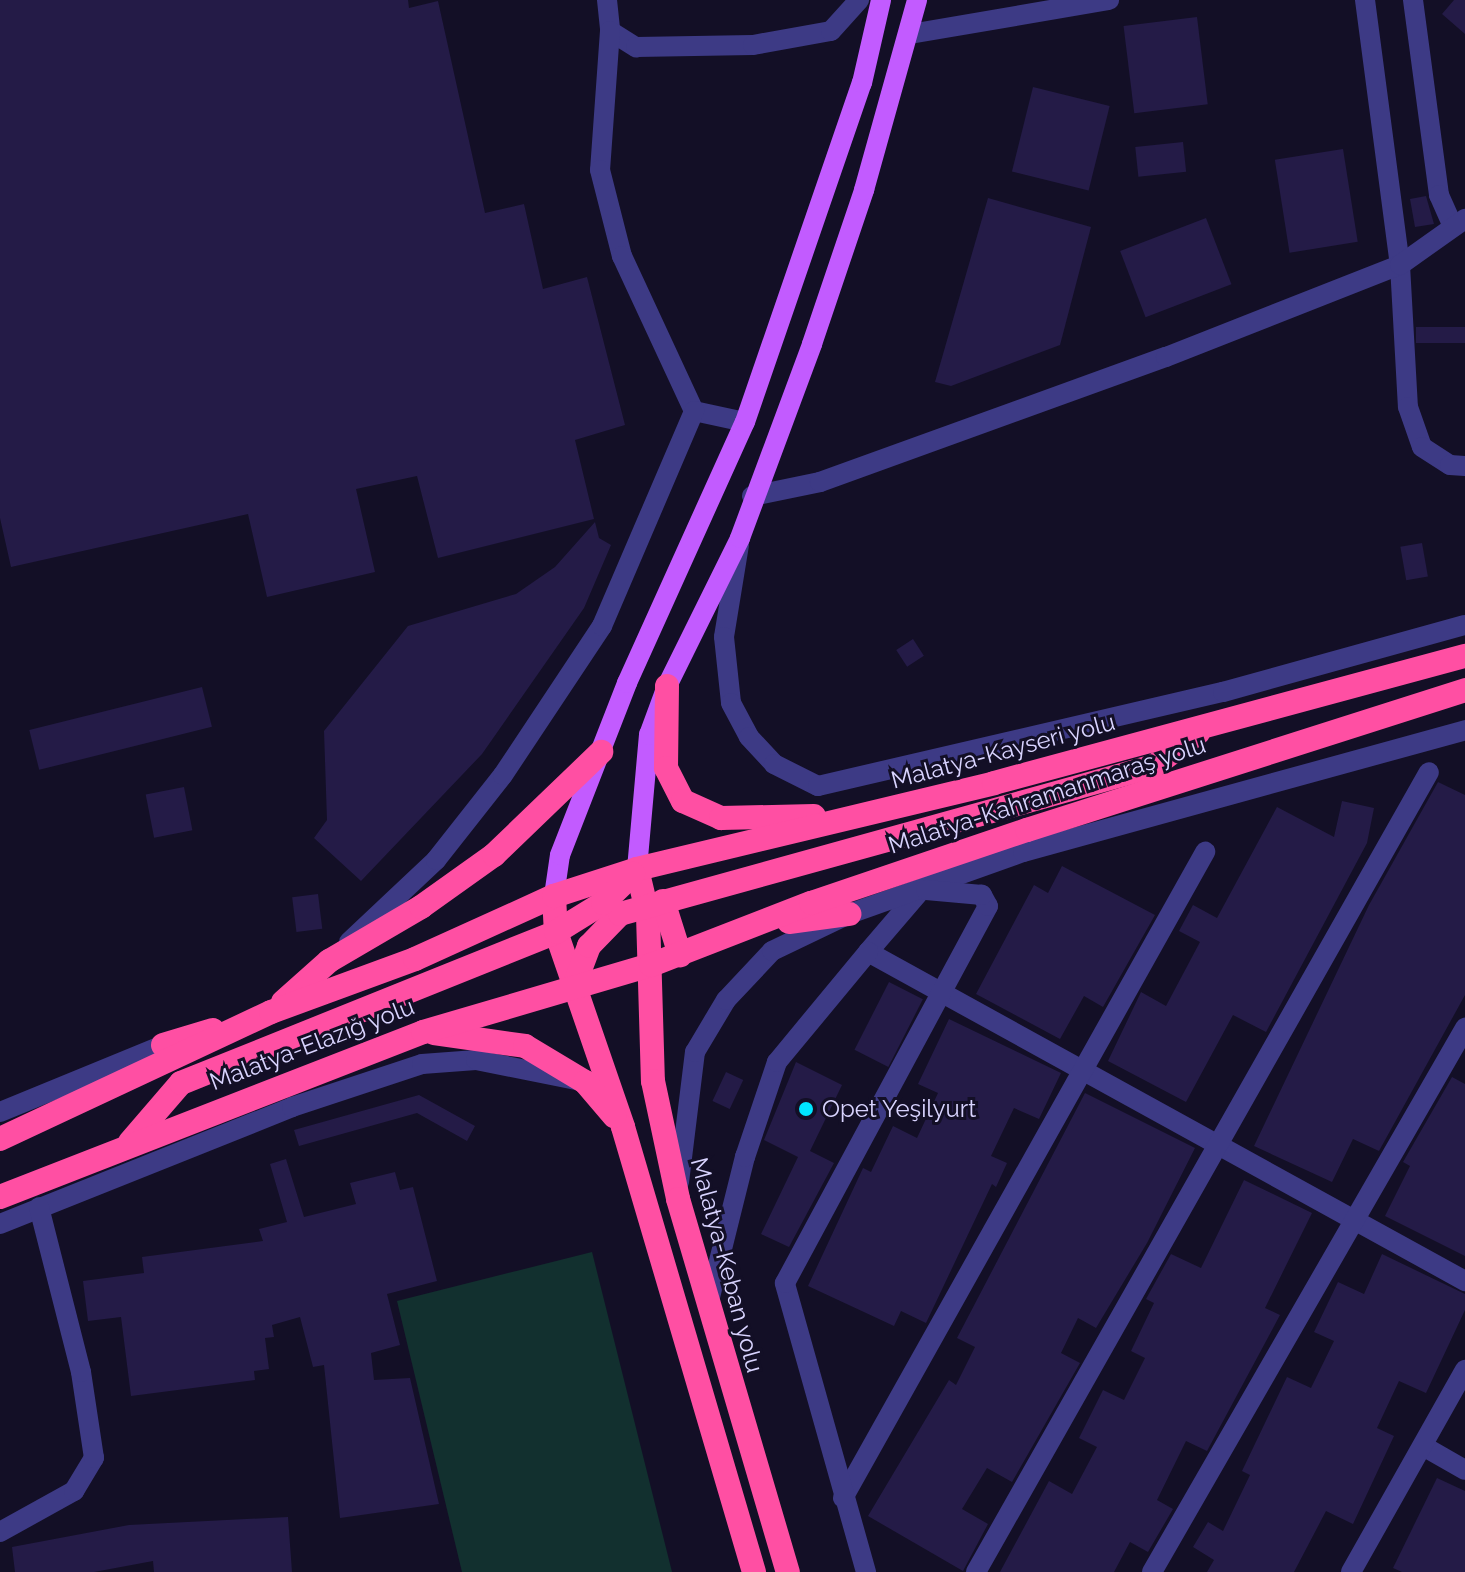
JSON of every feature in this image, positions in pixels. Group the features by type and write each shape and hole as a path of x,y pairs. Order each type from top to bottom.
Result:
{"highway":[{"name":"Malatya-Kayseri yolu","path":"554,896 637,869 865,815 1465,656"},
{"path":"667,686 666,768 683,801 721,818 865,815"},
{"name":"Malatya-Kahramanmaraş yolu","path":"651,965 1027,830 1465,690"},
{"path":"574,986 589,946 602,927 620,914 1154,766 1208,726"},
{"path":"163,1045 271,1012 329,961 421,907 494,855 601,752"},
{"path":"128,1145 181,1083 546,936 603,903 637,869 680,955"},
{"path":"546,936 554,896"},
{"name":"Malatya-Elazığ yolu","path":"0,1139 193,1053 271,1012 415,959 554,896"},
{"name":"Malatya-Keban yolu","path":"654,904 651,965 653,1081 678,1199 707,1310 788,1572"},
{"path":"524,909 546,936 574,986 623,1127 754,1572"},
{"path":"755,926 849,914"},
{"name":"Malatya-Elazığ yolu","path":"0,1197 423,1032 651,965"},
{"path":"423,1032 525,1046 585,1082 623,1127"}],"main road":[{"path":"554,896 560,855 601,752 745,422 862,83 881,0"},
{"path":"637,869 643,771 649,735 667,686 740,538 752,496 816,331 910,34 917,0"}],"street":[{"path":"329,961 436,860 503,775 602,626 694,411 622,256 600,170 610,31 607,0"},
{"path":"610,31 636,47 753,45 831,31 859,0"},
{"path":"910,34 1109,0"},
{"path":"1365,0 1400,265 1408,407 1422,447 1450,465 1465,466"},
{"path":"752,496 820,482 1400,265 1459,223 1439,195 1413,0"},
{"path":"694,411 745,422"},
{"path":"740,538 724,637 731,703 749,737 774,764 818,786 1208,696 1465,625"},
{"path":"678,1199 695,1052 726,1000 772,951 849,914 1023,852 1465,730"},
{"path":"976,1572 1220,1146 1429,772"},
{"path":"843,1498 1205,852"},
{"path":"707,1310 745,1157 777,1062 922,889"},
{"path":"866,1572 785,1283 945,992 988,906 982,895 922,889"},
{"path":"868,952 1465,1281"},
{"path":"1152,1572 1465,1028"},
{"path":"0,1112 163,1045"},
{"path":"0,1224 292,1107 422,1064 476,1060 585,1082"},
{"path":"0,1532 74,1491 94,1458 81,1372 39,1207"},
{"path":"1351,1572 1465,1370"},
{"path":"1423,1446 1465,1470"}],"green space":[{"path":"592,1252 672,1572 462,1572 397,1301"}],"building":[{"path":"0,0 408,0 409,8 438,1 485,213 524,204 543,289 587,277 625,425 575,440 594,519 438,558 417,476 356,489 375,572 267,597 248,514 11,567 0,518"},
{"path":"1454,0 1465,0 1465,34 1442,14"},
{"path":"1197,17 1208,104 1134,113 1124,26"},
{"path":"1033,87 1110,106 1089,191 1012,171"},
{"path":"1183,142 1186,172 1138,177 1135,147"},
{"path":"1343,149 1358,242 1290,253 1275,160"},
{"path":"1426,196 1434,224 1415,227 1410,199"},
{"path":"988,198 1091,227 1060,345 951,386 935,382"},
{"path":"1206,218 1231,284 1146,317 1120,251"},
{"path":"1416,327 1465,327 1465,343 1416,343"},
{"path":"595,522 599,538 611,545 584,608 482,754 361,881 314,838 327,820 324,731 408,626 516,594 555,567"},
{"path":"1422,543 1428,576 1406,580 1400,547"},
{"path":"913,639 924,656 907,667 896,650"},
{"path":"202,687 212,727 39,770 29,730"},
{"path":"1438,782 1465,795 1465,995 1379,1151 1353,1139 1332,1182 1254,1146 1369,905"},
{"path":"184,787 192,830 154,838 146,794"},
{"path":"1342,801 1374,808 1367,843 1266,1032 1233,1015 1186,1102 1108,1061 1141,992 1166,1006 1200,942 1179,931 1193,905 1217,918 1277,807 1334,837"},
{"path":"1062,866 1155,915 1103,1007 1084,996 1060,1039 976,994 1034,885 1048,893"},
{"path":"318,894 322,929 296,932 292,897"},
{"path":"889,982 923,999 888,1067 854,1050"},
{"path":"949,1019 1061,1073 1039,1119 1014,1108 991,1156 1007,1163 996,1187 992,1184 926,1323 901,1311 894,1326 808,1286 863,1168 871,1172 893,1126 917,1138 938,1093 918,1084"},
{"path":"796,1062 842,1085 810,1151 834,1163 789,1247 761,1234 798,1157 764,1140"},
{"path":"726,1072 743,1080 730,1109 712,1101"},
{"path":"1452,1077 1465,1084 1465,1256 1385,1216 1410,1166 1403,1162"},
{"path":"1085,1093 1195,1148 1147,1243 1096,1328 1078,1318 1061,1353 1080,1363 1012,1482 987,1468 962,1509 988,1524 963,1571 868,1516 949,1380 956,1385 975,1347 957,1338"},
{"path":"419,1095 475,1126 467,1141 417,1113 299,1146 294,1130"},
{"path":"286,1159 304,1217 356,1204 350,1183 395,1172 400,1190 413,1187 437,1281 387,1294 400,1345 371,1353 374,1380 410,1378 439,1504 340,1518 324,1365 313,1367 300,1317 272,1325 274,1337 265,1338 269,1369 254,1371 255,1380 131,1396 121,1317 88,1321 83,1281 144,1273 142,1257 263,1241 259,1229 287,1222 270,1164"},
{"path":"1244,1180 1312,1213 1265,1308 1280,1315 1207,1451 1186,1441 1157,1500 1173,1509 1148,1552 1130,1542 1114,1572 1000,1572 1049,1481 1072,1494 1097,1447 1079,1438 1103,1390 1124,1400 1145,1358 1131,1351 1154,1303 1146,1299 1171,1254 1201,1268"},
{"path":"1382,1254 1465,1294 1465,1310 1426,1393 1399,1381 1377,1428 1394,1436 1353,1524 1326,1511 1294,1572 1207,1572 1214,1560 1193,1547 1208,1522 1223,1531 1250,1475 1242,1471 1287,1377 1311,1388 1334,1341 1314,1332 1338,1282 1364,1294"},
{"path":"1437,1478 1465,1491 1465,1572 1402,1572 1393,1568"},
{"path":"288,1517 292,1572 154,1572 153,1561 94,1572 15,1572 12,1547 129,1525"}],"place":[{"name":"Opet Yeşilyurt","path":"806,1109"}]}
